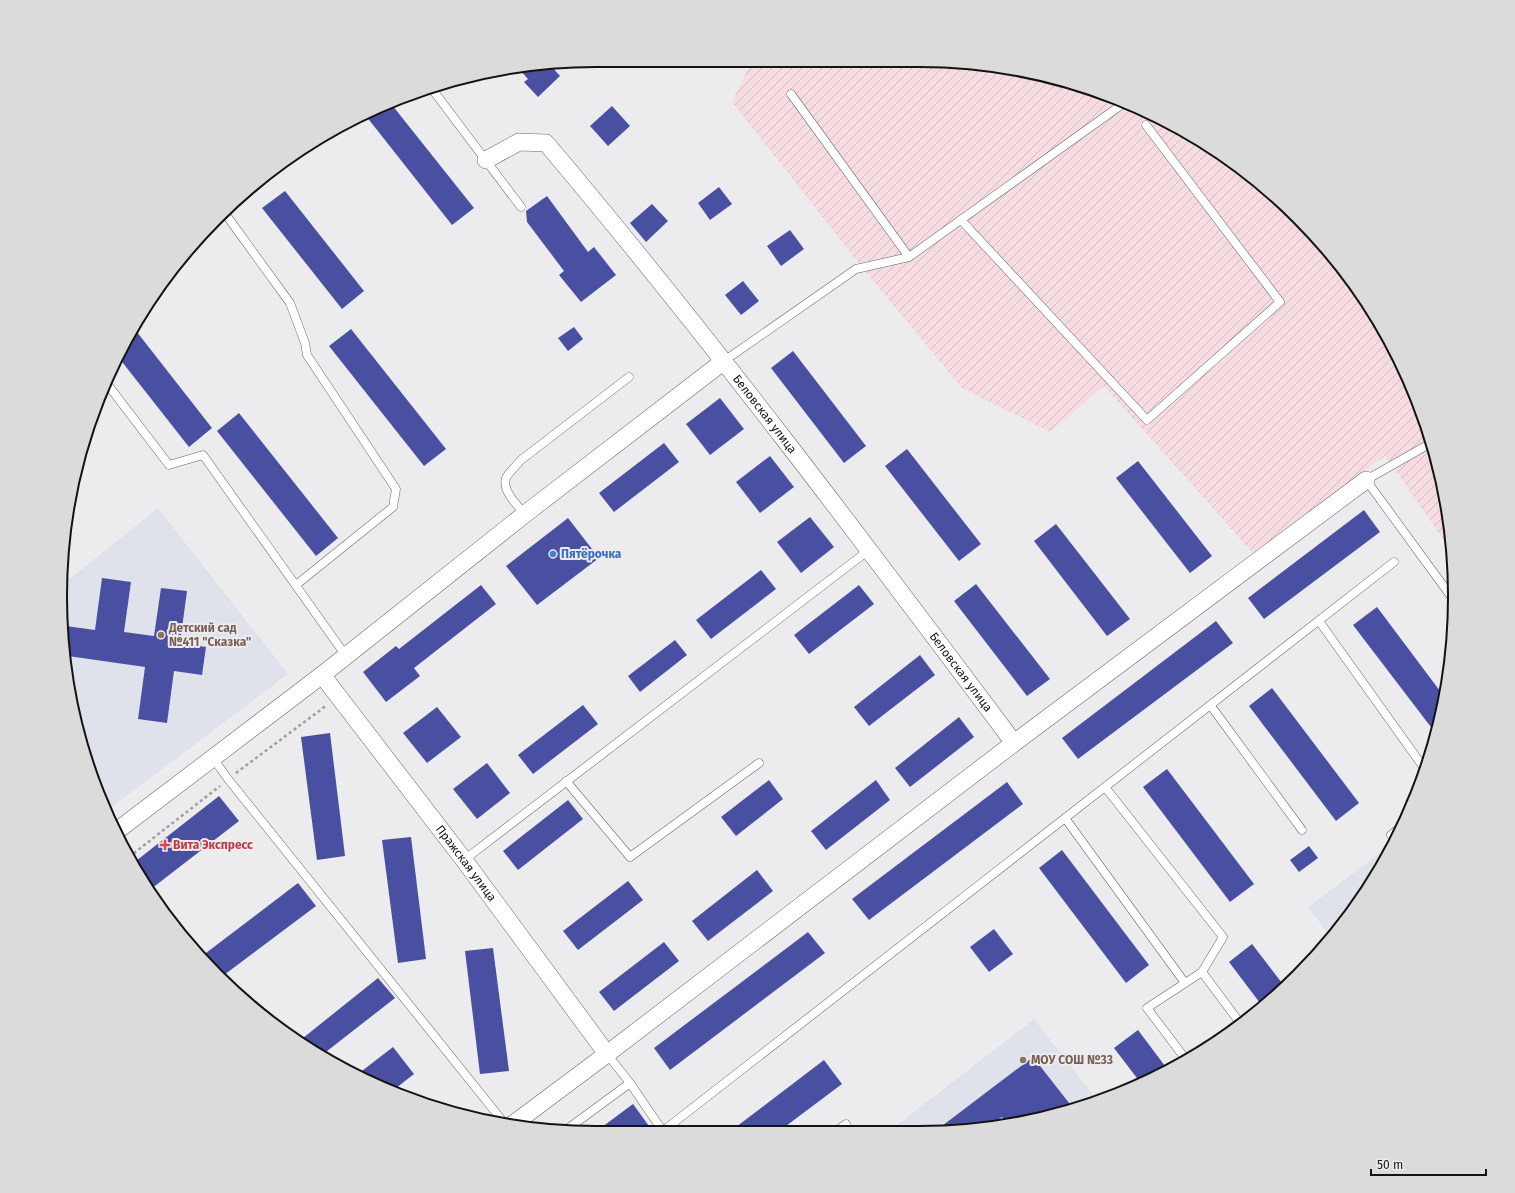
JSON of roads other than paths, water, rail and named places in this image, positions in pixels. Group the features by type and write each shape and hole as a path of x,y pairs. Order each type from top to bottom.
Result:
{"street":[{"name":"Беловская улица","path":"486,160 519,142 546,143 608,216 724,361 869,550 1014,743"},
{"path":"121,828 322,675 525,514 724,361"},
{"path":"519,1120 1014,743 1366,480"},
{"name":"Пражская улица","path":"322,675 464,860 607,1054"}],"lane":[{"path":"435,92 521,207"},
{"path":"791,94 909,257"},
{"path":"724,361 856,269 909,257 1119,106"},
{"path":"961,220 1147,420 1280,302 1146,125"},
{"path":"227,217 290,303 306,343 307,355 396,489 393,507 296,585"},
{"path":"525,514 508,493 506,477 521,460 628,376"},
{"path":"110,388 169,465 203,456 346,656"},
{"path":"1426,446 1366,480 1448,592"},
{"path":"464,860 869,550"},
{"path":"672,1126 1394,562"},
{"path":"1319,621 1421,764"},
{"path":"1211,706 1302,830"},
{"path":"213,758 228,779 499,1117"},
{"path":"566,781 630,857 759,763"},
{"path":"1105,787 1223,936 1202,972 1147,1008 1183,1055"},
{"path":"1065,818 1185,983"},
{"path":"1202,972 1237,1020"},
{"path":"607,1054 630,1083 660,1126"},
{"path":"572,1125 630,1083"}],"place":[{"name":"Пятёрочка","path":"553,554"},
{"name":"Детский сад №411 \"Сказка\"","path":"161,635"},
{"name":"Вита Экспресс","path":"165,845"},
{"name":"МОУ СОШ №33","path":"1023,1060"}]}
